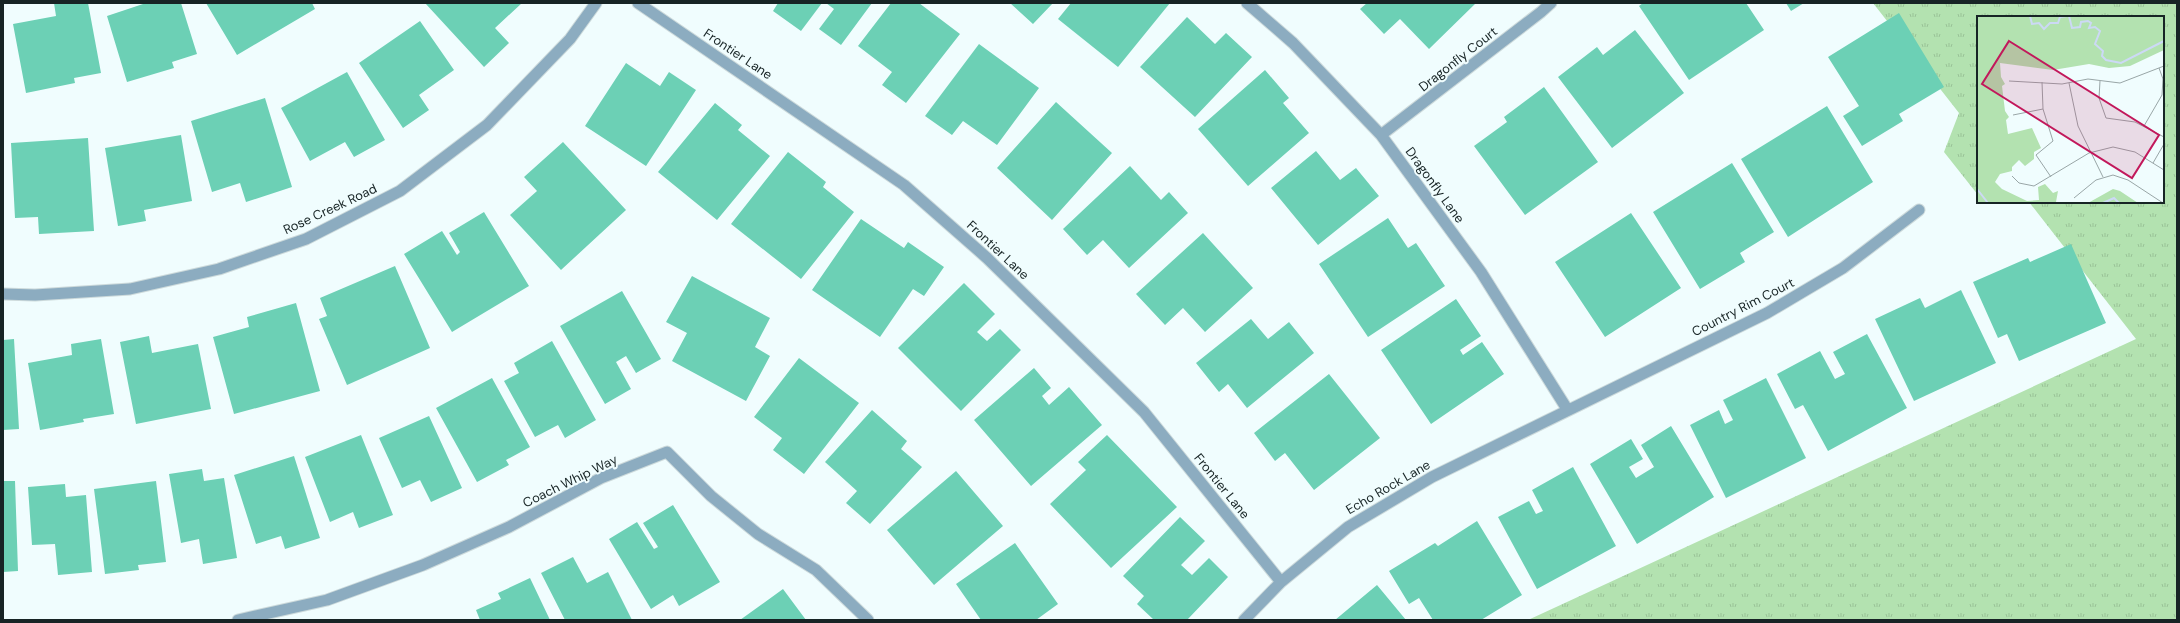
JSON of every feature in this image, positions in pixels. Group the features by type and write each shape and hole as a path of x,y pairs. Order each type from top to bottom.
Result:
{"street":[{"name":"Rose Creek Road","path":"3,294 35,295 130,289 219,269 306,239 400,191 487,125 570,39 596,3"},
{"name":"Frontier Lane","path":"638,3 904,184 987,258 1144,412 1281,582"},
{"name":"Dragonfly Lane","path":"1247,3 1293,43 1382,135 1481,272 1567,409"},
{"name":"Dragonfly Court","path":"1382,135 1551,3"},
{"name":"Country Rim Court","path":"1567,409 1767,313 1843,268 1919,210"},
{"name":"Echo Rock Lane","path":"1244,620 1281,582 1348,527 1432,477 1567,409"},
{"name":"Coach Whip Way","path":"238,620 327,600 423,565 509,527 601,478 667,452 711,496 758,534 816,570 868,620"}],"green space":[{"path":"1873,3 2177,3 2177,620 1528,620 2136,339 2030,203 2164,203 2164,16 1977,16 1977,194 1944,152 1959,113"}],"building":[{"path":"54,3 88,3 101,73 74,78 75,83 26,93 13,24 56,16"},
{"path":"146,3 181,3 197,54 172,62 174,68 127,82 107,16"},
{"path":"206,3 312,3 315,9 237,55"},
{"path":"425,3 522,3 495,28 509,43 484,67"},
{"path":"778,3 822,3 801,31 773,11"},
{"path":"826,3 872,3 841,45 819,29 834,9"},
{"path":"891,3 919,3 960,34 906,103 882,85 892,72 858,46"},
{"path":"1010,3 1053,3 1033,24"},
{"path":"1071,3 1170,3 1118,67 1058,19"},
{"path":"1367,3 1476,3 1429,49 1400,19 1384,34 1360,9"},
{"path":"1643,3 1746,3 1764,30 1689,80 1639,6"},
{"path":"1786,3 1804,3 1791,11"},
{"path":"1899,13 1944,87 1899,114 1903,121 1862,146 1843,116 1859,106 1828,57"},
{"path":"1187,17 1215,44 1226,33 1252,57 1195,117 1140,67"},
{"path":"420,21 454,70 419,95 429,110 403,128 359,63"},
{"path":"1635,30 1684,93 1612,148 1558,77 1597,47 1603,55"},
{"path":"979,44 1039,88 997,145 963,121 952,135 925,116"},
{"path":"626,63 660,86 669,72 696,90 646,166 585,126"},
{"path":"1265,70 1289,98 1283,103 1309,133 1248,186 1198,129"},
{"path":"347,72 385,140 354,157 345,142 310,161 281,108"},
{"path":"1544,87 1598,162 1525,215 1474,146 1507,122 1504,117"},
{"path":"265,98 292,187 246,202 240,183 212,192 191,121"},
{"path":"1056,102 1112,153 1052,220 997,168"},
{"path":"715,103 742,125 738,130 770,156 717,220 658,172"},
{"path":"1827,106 1873,182 1788,237 1741,159"},
{"path":"181,135 192,201 144,210 146,221 118,226 105,148"},
{"path":"88,138 94,231 39,234 38,217 15,218 11,143"},
{"path":"563,142 626,210 561,270 510,215 537,191 524,177"},
{"path":"1316,151 1340,180 1356,168 1379,196 1318,245 1271,188"},
{"path":"788,152 826,182 823,187 854,212 801,279 731,224"},
{"path":"1732,163 1774,232 1740,253 1745,262 1700,289 1653,212"},
{"path":"1130,166 1161,200 1169,192 1188,213 1129,268 1103,240 1087,255 1063,229"},
{"path":"484,212 529,286 452,332 404,254 442,231 457,255 460,252 449,233"},
{"path":"1631,213 1681,288 1605,337 1555,262"},
{"path":"1388,218 1408,248 1416,243 1445,286 1368,337 1319,264"},
{"path":"861,219 904,248 908,242 944,267 924,296 913,289 880,337 812,290"},
{"path":"1203,233 1253,288 1205,332 1183,308 1165,325 1136,294"},
{"path":"2071,244 2106,323 2019,361 2007,334 1998,338 1973,282 2028,258 2030,262"},
{"path":"395,266 430,348 347,385 319,319 327,316 320,298"},
{"path":"692,276 770,318 755,347 770,356 746,401 672,361 687,333 666,322"},
{"path":"964,283 995,314 977,332 987,341 1000,329 1021,350 961,411 898,348"},
{"path":"1961,290 1996,363 1914,401 1875,319 1920,298 1925,308"},
{"path":"622,291 661,359 636,373 626,356 616,362 631,389 605,404 560,326"},
{"path":"1456,299 1481,336 1460,350 1463,355 1482,342 1504,374 1431,424 1381,350"},
{"path":"296,303 320,391 234,414 213,337 249,327 247,317"},
{"path":"1251,319 1268,339 1289,322 1314,353 1247,408 1228,384 1219,392 1196,363"},
{"path":"1867,334 1907,408 1828,451 1803,405 1795,409 1777,374 1820,351 1835,379 1845,374 1833,352"},
{"path":"149,336 152,353 198,344 211,409 136,424 120,342"},
{"path":"14,339 19,429 3,430 3,340"},
{"path":"101,339 114,414 83,419 84,422 40,430 28,363 72,355 71,344"},
{"path":"552,341 596,420 565,438 558,425 535,437 504,381 519,373 514,363"},
{"path":"799,358 859,403 804,474 773,450 782,438 754,417"},
{"path":"1034,368 1051,388 1042,396 1049,405 1069,387 1102,425 1031,486 974,420"},
{"path":"1329,374 1380,438 1314,490 1285,453 1275,461 1254,433"},
{"path":"492,378 530,447 506,460 509,465 477,482 436,408"},
{"path":"1766,378 1806,458 1726,498 1690,425 1719,410 1725,424 1733,420 1723,400"},
{"path":"872,410 907,441 901,449 922,467 870,524 846,503 857,491 825,462"},
{"path":"429,416 462,488 431,502 420,480 402,488 379,438"},
{"path":"1671,426 1714,497 1637,544 1590,464 1631,439 1643,459 1629,467 1636,478 1654,467 1641,445"},
{"path":"361,435 393,515 359,528 353,512 330,522 305,457"},
{"path":"1107,435 1177,507 1111,568 1050,504 1086,470 1078,462"},
{"path":"294,456 320,538 285,549 281,536 256,544 234,475"},
{"path":"1573,467 1616,546 1537,589 1498,517 1529,501 1536,514 1543,511 1532,490"},
{"path":"202,469 204,481 224,478 237,558 203,564 199,539 181,543 169,474"},
{"path":"956,471 1003,526 934,585 887,530"},
{"path":"3,481 15,481 18,571 3,572"},
{"path":"156,481 166,562 138,565 139,570 105,574 94,489"},
{"path":"65,484 66,497 86,495 92,572 58,575 55,544 32,545 28,487"},
{"path":"673,505 720,582 679,606 673,595 651,609 609,539 637,522 654,549 658,547 643,523"},
{"path":"1180,517 1205,541 1181,565 1192,575 1209,558 1228,577 1187,620 1154,620 1137,604 1144,596 1123,576"},
{"path":"1477,521 1522,595 1481,620 1433,620 1419,598 1409,604 1389,571 1435,543 1438,546"},
{"path":"1015,543 1058,604 1036,620 981,620 956,584"},
{"path":"573,557 587,583 608,572 632,620 565,620 541,573"},
{"path":"530,578 550,620 480,620 476,610 501,599 498,593"},
{"path":"1377,585 1406,620 1335,620"},
{"path":"783,589 806,620 740,620"}]}
